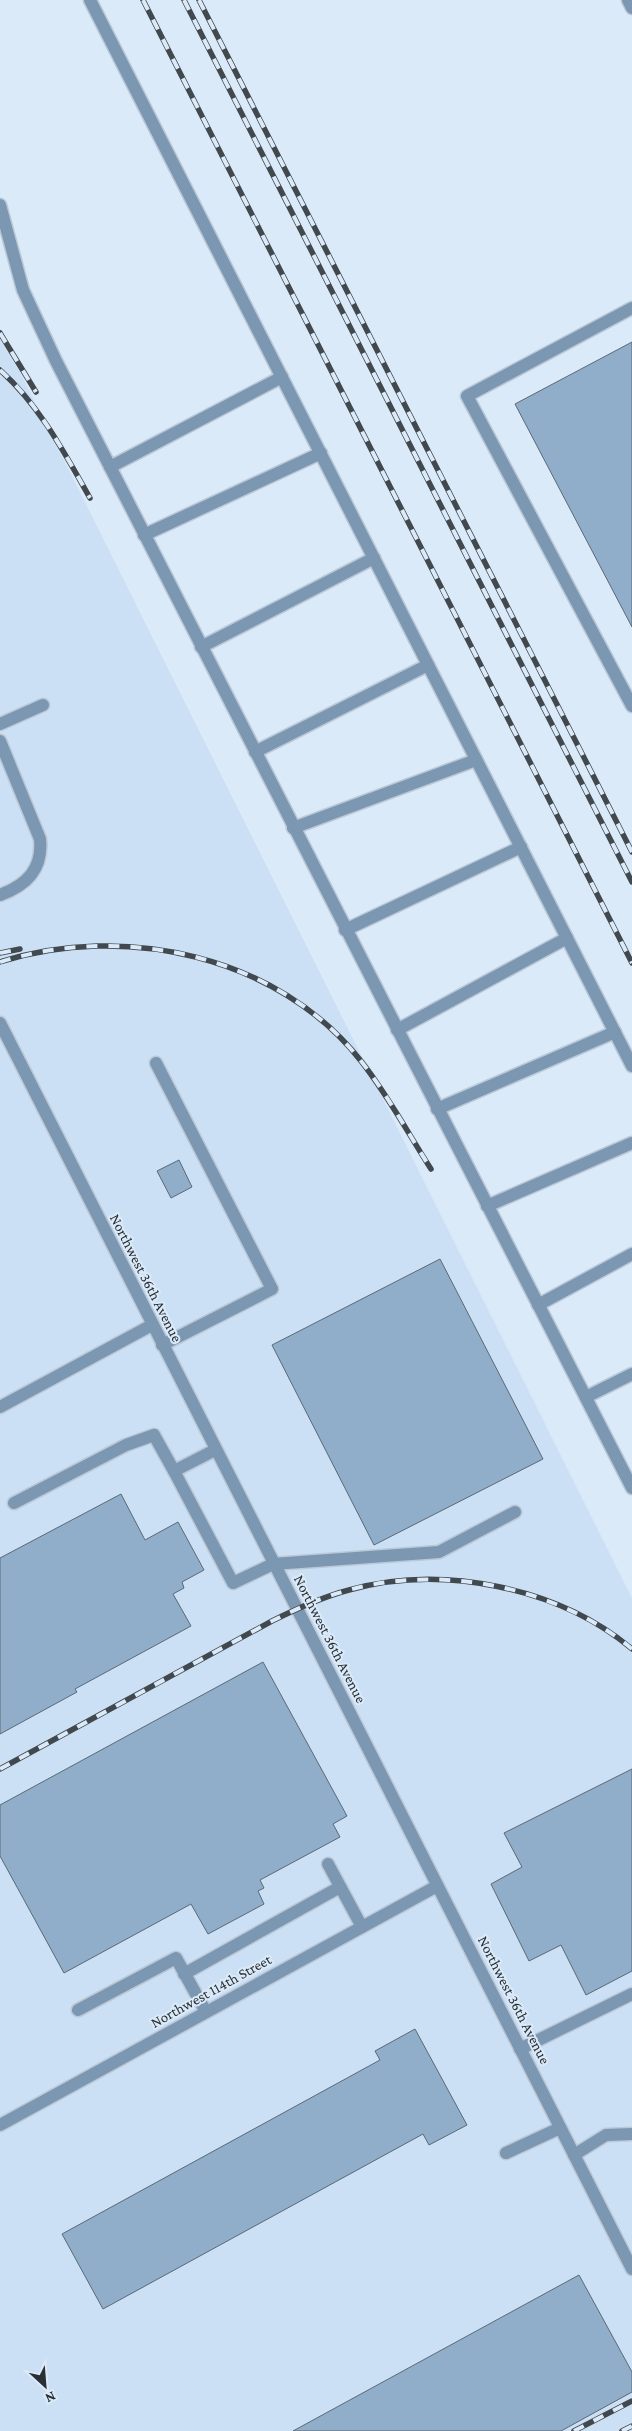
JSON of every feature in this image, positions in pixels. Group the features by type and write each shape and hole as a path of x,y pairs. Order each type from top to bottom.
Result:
{"street":[{"path":"90,0 632,1066"},
{"path":"628,0 632,8"},
{"path":"0,205 23,290 56,360 437,1109 631,1484"},
{"path":"632,308 467,396 632,706"},
{"path":"110,467 282,377"},
{"path":"144,535 320,453"},
{"path":"201,646 374,558"},
{"path":"255,752 428,665"},
{"path":"0,724 43,705"},
{"path":"0,741 40,838 41,852 27,882 0,895"},
{"path":"294,828 476,760"},
{"path":"346,930 521,847"},
{"path":"397,1030 567,938"},
{"name":"Northwest 36th Avenue","path":"0,1023 632,2269"},
{"path":"437,1109 615,1032"},
{"path":"156,1063 272,1289 162,1345"},
{"path":"487,1206 632,1143"},
{"path":"538,1304 632,1254"},
{"path":"0,1407 152,1325"},
{"path":"586,1398 632,1374"},
{"path":"14,1503 126,1445 154,1435 233,1583 273,1564 439,1552 515,1512"},
{"path":"174,1471 215,1450"},
{"path":"328,1864 362,1927"},
{"name":"Northwest 114th Street","path":"0,2125 437,1886"},
{"path":"184,1974 340,1887"},
{"path":"78,2010 176,1958 206,2012"},
{"path":"520,2049 632,1994"},
{"path":"506,2153 560,2128"},
{"path":"574,2155 606,2135 632,2134"}],"shaded area":[{"path":"0,332 632,1598 632,2431 0,2431"}],"building":[{"path":"632,342 632,627 515,404"},
{"path":"179,1160 192,1187 171,1198 157,1171"},
{"path":"440,1259 543,1459 374,1545 272,1345"},
{"path":"121,1494 145,1540 178,1522 204,1570 182,1582 184,1588 173,1594 191,1626 75,1689 77,1692 0,1734 0,1558"},
{"path":"263,1662 347,1816 333,1824 340,1837 260,1880 264,1888 258,1891 264,1904 208,1934 191,1904 64,1973 0,1856 0,1805"},
{"path":"632,1769 632,1971 586,1995 561,1945 529,1961 491,1884 522,1867 504,1833"},
{"path":"415,2029 467,2125 429,2145 423,2134 103,2309 62,2234 380,2060 375,2051"},
{"path":"579,2275 632,2372 632,2392 561,2431 293,2431"}],"railway":[{"path":"143,0 632,963"},
{"path":"184,0 632,882"},
{"path":"199,0 632,852"},
{"path":"0,333 36,392"},
{"path":"0,370 39,414 61,447 90,498"},
{"path":"0,962 48,951 97,946 147,948 196,957 243,973 287,995 327,1025 371,1074 431,1169"},
{"path":"0,953 20,949"},
{"path":"0,1769 272,1621 329,1596 385,1583 422,1580 460,1581 498,1586 534,1596 570,1610 602,1628 632,1649"},
{"path":"574,2431 632,2401"},
{"path":"622,2431 632,2426"}]}
